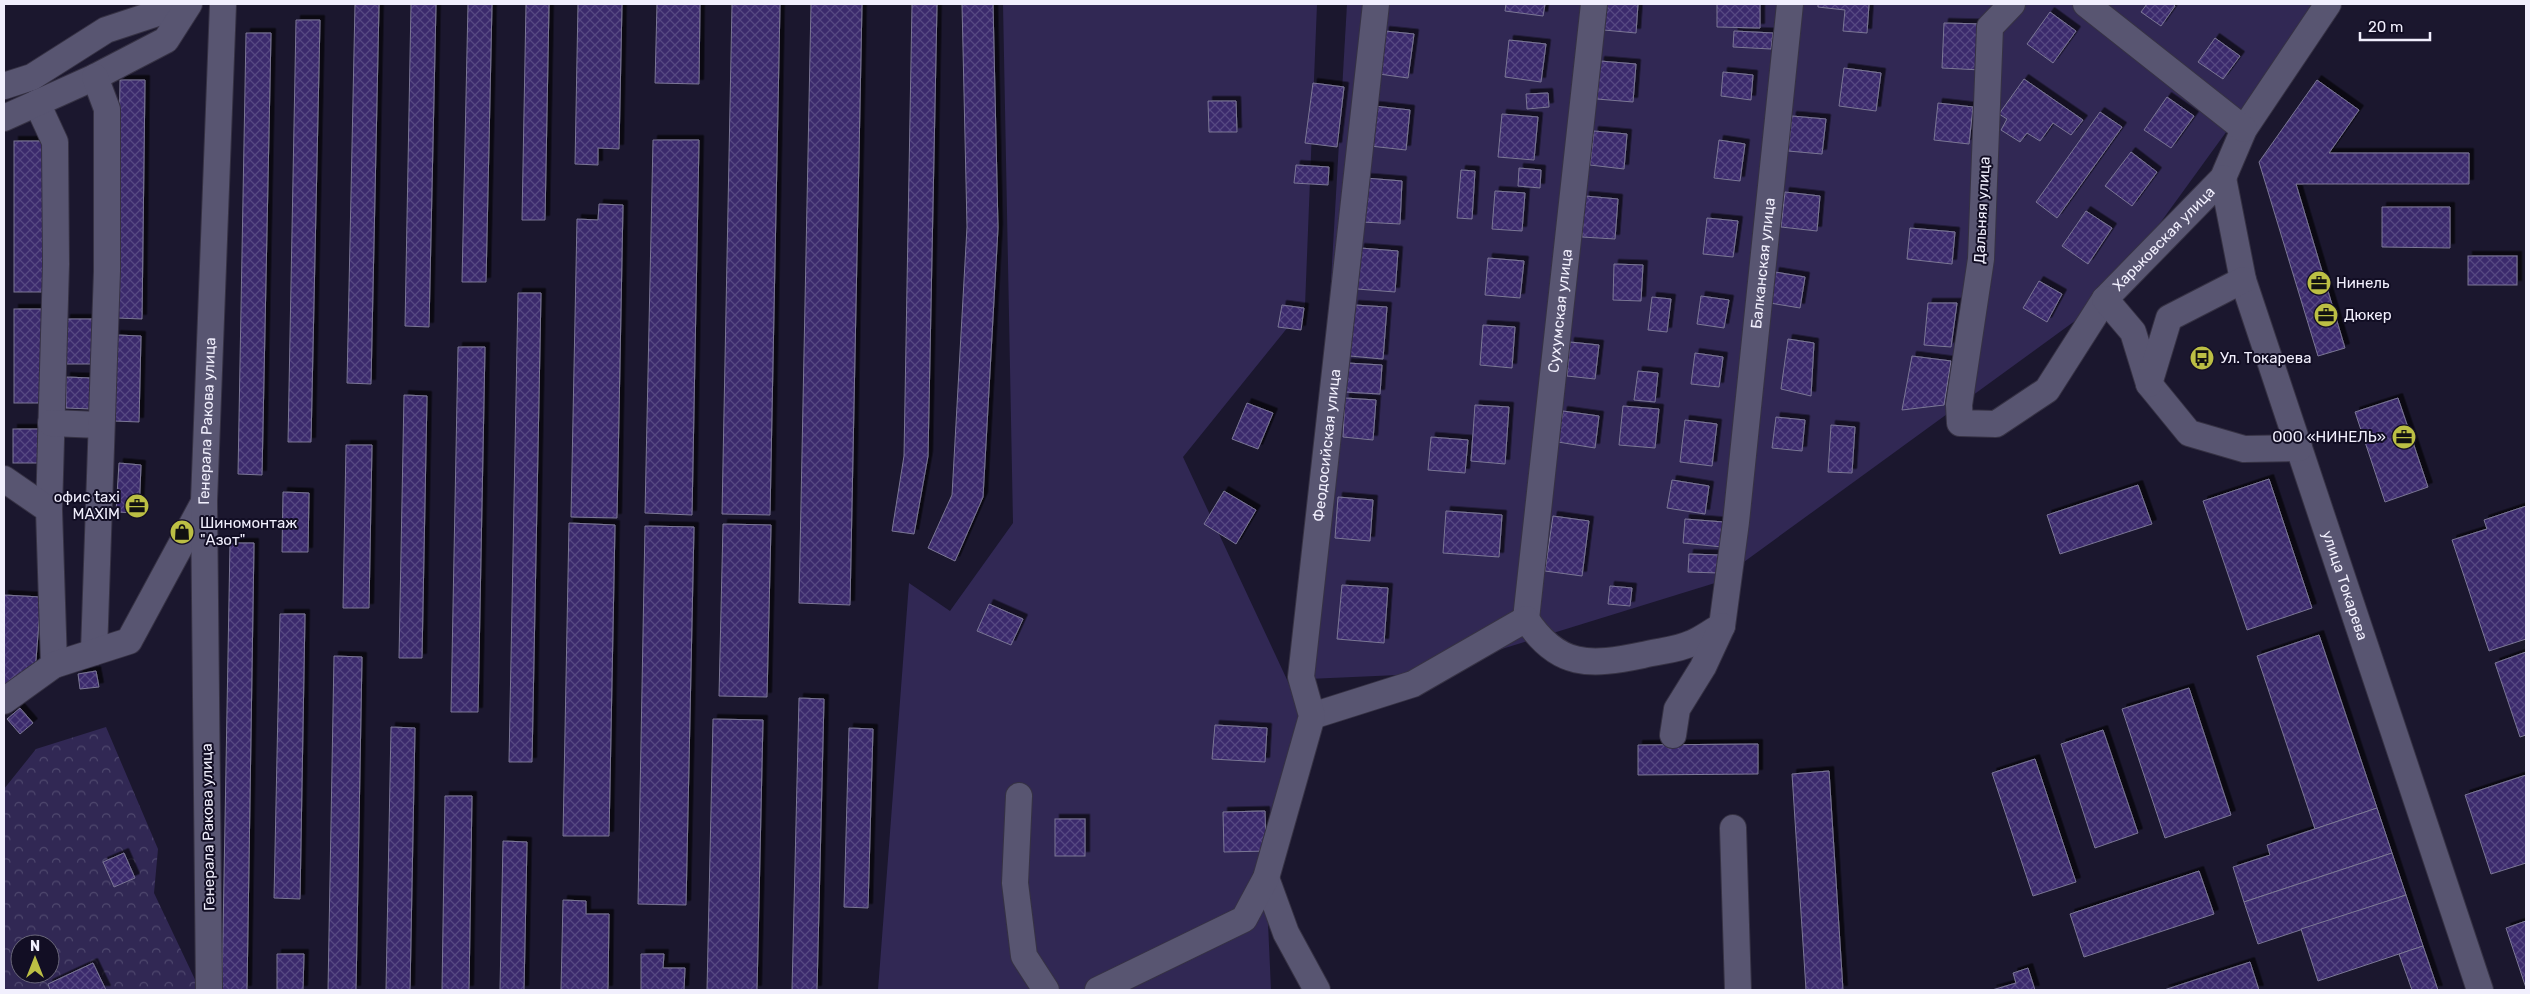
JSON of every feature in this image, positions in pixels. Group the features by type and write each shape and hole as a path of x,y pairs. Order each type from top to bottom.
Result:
{"street":[{"path":"4,86 32,76 106,30 185,4"},
{"path":"4,118 95,76 166,40 189,4"},
{"name":"Генерала Ракова улица","path":"209,990 204,501 223,4"},
{"name":"Феодосийская улица","path":"1312,716 1301,677 1376,4"},
{"name":"Сухумская улица","path":"1526,619 1594,4"},
{"name":"Балканская улица","path":"1674,736 1676,709 1703,667 1722,626 1736,522 1790,4"},
{"name":"Дальняя улица","path":"1960,423 1959,405 1981,259 1990,27 2012,4"},
{"path":"2086,4 2244,129"},
{"name":"Харьковская улица","path":"1960,423 1996,424 2047,390 2105,299 2223,178 2244,129 2328,4"},
{"path":"94,652 106,271 106,108 95,76"},
{"path":"38,103 55,142 56,264 49,510 54,664"},
{"name":"улица Токарева","path":"2223,178 2243,280 2480,990"},
{"path":"2148,384 2169,318 2243,280"},
{"path":"2105,299 2134,332 2148,384 2189,433 2244,450 2299,448"},
{"path":"51,423 100,425"},
{"path":"4,479 49,510"},
{"path":"4,702 54,664 129,641 204,501"},
{"path":"1098,990 1244,919 1266,878 1312,716 1413,684 1526,619 1538,637 1554,651 1574,660 1595,663 1691,644 1722,626"},
{"path":"1019,796 1015,883 1024,956 1046,990"},
{"path":"1733,828 1738,990"},
{"path":"1266,878 1286,933 1318,990"}],"green space":[{"path":"1003,4 1317,4 1305,306 1183,457 1303,714 1266,878 1271,990 878,990 909,583 950,611 1013,523","holes":["1209,101 1236,101 1236,132 1209,132"]},
{"path":"1347,4 2319,4 2105,299 1715,583 1421,674 1308,679"},
{"path":"106,727 158,849 154,893 200,990 4,990 4,789 36,749"}],"building":[{"path":"355,4 379,4 371,384 347,383"},
{"path":"411,4 436,4 429,327 405,326"},
{"path":"468,4 492,4 486,282 462,282"},
{"path":"526,4 549,4 545,220 522,220"},
{"path":"578,4 622,4 619,149 598,148 598,165 575,164"},
{"path":"657,4 700,4 699,84 655,83"},
{"path":"732,4 780,4 770,515 722,514"},
{"path":"811,4 862,4 850,605 799,603"},
{"path":"912,4 937,4 928,456 914,534 892,531 904,456"},
{"path":"962,4 993,4 998,228 983,497 955,561 928,548 952,495 967,227"},
{"path":"1506,4 1545,4 1543,16 1505,11"},
{"path":"1606,4 1638,4 1636,33 1604,30"},
{"path":"1717,4 1760,4 1760,28 1717,27"},
{"path":"1818,4 1869,4 1867,33 1843,31 1845,10 1818,7"},
{"path":"2147,4 2173,4 2175,6 2161,26 2141,12"},
{"path":"2050,12 2076,31 2053,63 2027,44"},
{"path":"296,20 320,20 311,442 288,442"},
{"path":"1944,23 1983,24 1981,70 1942,68"},
{"path":"1385,31 1414,34 1408,78 1379,74"},
{"path":"1734,31 1773,33 1771,49 1733,47"},
{"path":"246,33 271,33 262,475 238,474"},
{"path":"2215,38 2240,56 2223,79 2198,62"},
{"path":"1509,40 1546,44 1541,82 1505,77"},
{"path":"1600,61 1636,64 1633,102 1597,99"},
{"path":"1844,68 1881,73 1876,111 1839,106"},
{"path":"1723,72 1753,75 1751,100 1721,96"},
{"path":"2024,79 2083,120 2071,135 2053,123 2040,141 2027,133 2020,142 2001,130 2007,119 1999,114"},
{"path":"120,80 145,80 142,319 117,318"},
{"path":"2317,80 2359,110 2329,153 2469,153 2469,184 2296,184 2345,348 2318,356 2259,162"},
{"path":"1313,83 1344,87 1337,147 1305,143"},
{"path":"1548,93 1549,107 1527,109 1526,94"},
{"path":"2167,97 2194,116 2171,148 2144,130"},
{"path":"1208,101 1236,101 1237,132 1209,132"},
{"path":"1938,103 1973,107 1969,144 1934,140"},
{"path":"1374,106 1410,110 1406,150 1370,146"},
{"path":"2100,112 2122,127 2057,218 2036,202"},
{"path":"1502,114 1538,117 1534,160 1498,157"},
{"path":"1792,116 1826,119 1822,154 1788,151"},
{"path":"1594,131 1627,134 1624,169 1590,165"},
{"path":"653,140 699,140 692,515 645,513"},
{"path":"1719,140 1745,144 1740,181 1714,178"},
{"path":"14,141 43,141 43,292 14,292"},
{"path":"2131,152 2157,172 2132,206 2105,186"},
{"path":"1296,165 1329,167 1328,185 1294,183"},
{"path":"1519,168 1541,170 1540,188 1518,186"},
{"path":"1461,170 1475,171 1472,219 1457,218"},
{"path":"1365,178 1402,181 1400,224 1362,222"},
{"path":"1495,191 1525,193 1522,231 1492,229"},
{"path":"1785,192 1820,196 1817,231 1781,227"},
{"path":"1585,196 1618,199 1615,239 1582,237"},
{"path":"599,204 623,205 617,518 571,517 577,219 598,220"},
{"path":"2382,207 2450,207 2450,248 2382,247"},
{"path":"2086,211 2112,228 2088,264 2062,246"},
{"path":"1707,218 1738,221 1733,257 1703,254"},
{"path":"1910,228 1955,232 1952,264 1907,259"},
{"path":"1360,248 1398,251 1395,292 1357,289"},
{"path":"2468,256 2517,256 2517,285 2468,285"},
{"path":"1488,258 1524,261 1520,298 1485,295"},
{"path":"1614,264 1643,265 1641,301 1613,300"},
{"path":"1775,272 1805,277 1800,308 1770,303"},
{"path":"2039,281 2062,294 2047,322 2023,308"},
{"path":"518,293 541,293 532,762 509,762"},
{"path":"1701,296 1729,300 1724,328 1697,324"},
{"path":"1652,297 1671,299 1667,332 1648,330"},
{"path":"1928,303 1957,303 1951,347 1924,345"},
{"path":"1282,305 1304,308 1301,330 1278,327"},
{"path":"1354,305 1387,307 1383,359 1350,356"},
{"path":"14,309 42,309 42,403 14,403"},
{"path":"66,319 95,319 94,364 65,364"},
{"path":"1483,325 1515,327 1512,368 1480,365"},
{"path":"116,335 141,336 139,422 114,421"},
{"path":"1788,339 1814,343 1811,396 1781,389"},
{"path":"1570,342 1599,345 1595,379 1567,376"},
{"path":"458,347 485,347 478,712 451,712"},
{"path":"1695,353 1723,357 1719,387 1691,384"},
{"path":"1912,356 1951,361 1944,405 1902,410"},
{"path":"1347,363 1382,365 1380,394 1345,392"},
{"path":"1638,371 1658,373 1655,402 1634,400"},
{"path":"66,377 91,378 91,409 66,408"},
{"path":"404,395 427,396 422,658 399,658"},
{"path":"1345,398 1376,400 1373,440 1343,437"},
{"path":"2398,398 2428,487 2385,502 2355,412"},
{"path":"1247,403 1273,413 1258,449 1232,439"},
{"path":"1475,405 1509,407 1505,464 1471,461"},
{"path":"1623,406 1659,409 1655,448 1619,445"},
{"path":"1563,411 1599,416 1595,448 1558,442"},
{"path":"1776,417 1805,420 1802,451 1772,448"},
{"path":"1685,420 1717,424 1712,466 1680,462"},
{"path":"1831,425 1855,427 1852,473 1828,472"},
{"path":"13,429 39,429 39,463 13,463"},
{"path":"1431,437 1468,440 1465,473 1428,470"},
{"path":"346,445 372,445 369,608 343,608"},
{"path":"119,463 141,465 139,513 116,512"},
{"path":"2269,479 2312,608 2247,630 2203,501"},
{"path":"1672,480 1709,486 1705,514 1667,508"},
{"path":"2138,485 2152,524 2060,554 2047,515"},
{"path":"1224,491 1256,510 1236,544 1204,524"},
{"path":"283,492 309,493 308,552 282,552"},
{"path":"1338,497 1373,500 1370,541 1335,538"},
{"path":"2526,506 2526,639 2489,651 2452,540 2487,529 2484,520"},
{"path":"1446,511 1502,515 1499,557 1443,553"},
{"path":"1553,516 1589,521 1582,576 1545,571"},
{"path":"1685,519 1724,522 1722,547 1683,543"},
{"path":"569,523 615,525 609,836 563,836"},
{"path":"723,524 771,525 767,697 719,696"},
{"path":"645,526 694,527 686,905 638,904"},
{"path":"230,543 254,543 247,990 222,990"},
{"path":"1689,554 1720,555 1719,573 1688,572"},
{"path":"1342,585 1388,588 1384,643 1337,639"},
{"path":"1610,586 1632,588 1630,606 1608,604"},
{"path":"4,595 41,597 35,672 4,688"},
{"path":"989,604 1023,619 1011,645 977,631"},
{"path":"280,614 305,614 300,899 274,898"},
{"path":"2319,635 2377,808 2315,829 2257,656"},
{"path":"2526,652 2526,735 2520,737 2495,663"},
{"path":"334,656 362,657 356,990 328,990"},
{"path":"96,671 99,687 80,689 78,674"},
{"path":"2189,688 2231,815 2165,838 2122,709"},
{"path":"799,698 824,699 817,990 792,990"},
{"path":"20,708 33,723 20,734 7,719"},
{"path":"713,719 763,720 757,990 707,990"},
{"path":"1215,725 1267,728 1265,762 1212,759"},
{"path":"391,727 415,728 410,990 386,990"},
{"path":"849,728 873,729 868,908 844,907"},
{"path":"2103,730 2138,833 2095,848 2061,744"},
{"path":"1758,744 1758,774 1638,775 1638,745"},
{"path":"2035,759 2076,882 2033,896 1992,773"},
{"path":"1829,771 1843,990 1806,990 1792,774"},
{"path":"2526,775 2526,863 2491,874 2465,795"},
{"path":"445,796 472,796 469,990 442,990"},
{"path":"2377,808 2392,853 2244,902 2233,867 2270,855 2267,845"},
{"path":"1265,811 1266,851 1224,852 1223,812"},
{"path":"1055,819 1085,819 1085,856 1055,856"},
{"path":"503,841 527,842 524,990 500,990"},
{"path":"124,853 135,878 114,887 103,862"},
{"path":"2392,853 2406,895 2258,944 2244,902"},
{"path":"2199,871 2214,914 2084,957 2070,914"},
{"path":"2406,895 2423,946 2318,981 2301,929"},
{"path":"563,900 586,901 586,914 609,914 608,990 561,990"},
{"path":"2526,921 2526,988 2506,928"},
{"path":"2423,946 2438,990 2412,990 2399,954"},
{"path":"277,954 304,954 303,990 277,990"},
{"path":"641,954 664,954 663,968 685,968 684,990 641,990"},
{"path":"2250,962 2259,990 2164,990"},
{"path":"93,963 106,990 50,990 48,984 60,984 60,978"},
{"path":"2028,968 2035,990 1992,990 2016,983 2013,973"}],"place":[{"name":"Нинель","path":"2319,283"},
{"name":"Дюкер","path":"2326,315"},
{"name":"Ул. Токарева","path":"2202,358"},
{"name":"ООО «НИНЕЛЬ»","path":"2404,437"},
{"name":"офис taxi MAXIM","path":"137,506"},
{"name":"Шиномонтаж \"Азот\"","path":"182,532"}]}
